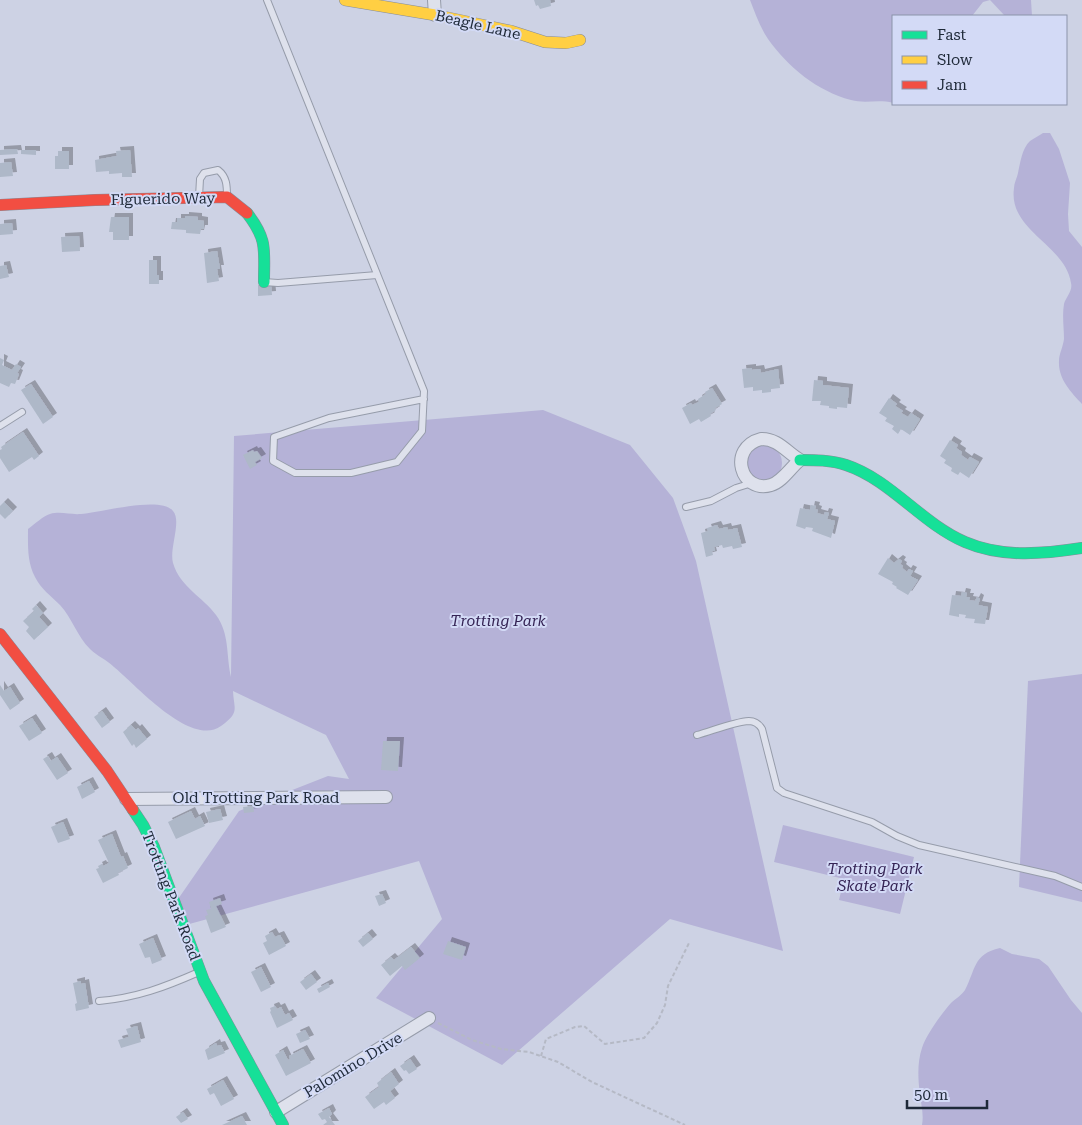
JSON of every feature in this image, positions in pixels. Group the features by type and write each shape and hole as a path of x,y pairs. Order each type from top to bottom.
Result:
{"street":[{"name":"Beagle Lane","path":"345,0 435,15 510,31 545,42 566,43 580,40"},
{"path":"434,0 435,15"},
{"name":"Figuerido Way","path":"0,205 95,200 227,197 246,211 258,227 264,242 264,282"},
{"path":"800,460 791,466 777,483 764,486 752,483 743,473 741,461 745,449 755,441 774,440 790,455 800,460 818,459 838,463 880,482 934,525 950,535 975,545 1018,554 1052,553 1082,548"},
{"name":"Trotting Park Road","path":"0,634 85,741 143,825 154,847 200,972 283,1125"},
{"name":"Old Trotting Park Road","path":"126,799 386,797"},
{"name":"Palomino Drive","path":"276,1112 429,1018"}],"lane":[{"path":"268,0 424,392 424,400 422,431 397,462 351,473 295,473 273,461 274,436 329,418 424,400"},
{"path":"199,198 200,179 204,173 210,170 218,170 224,174 227,197"},
{"path":"264,282 278,283 377,275"},
{"path":"0,426 22,412"},
{"path":"686,508 712,501 736,488 752,483"},
{"path":"697,735 742,722 755,722 760,724 762,729 777,788 784,793 872,822 919,845 1055,876 1082,887"},
{"path":"99,1001 137,996 200,972"}],"path":[{"path":"541,1056 546,1039 575,1027 584,1026 605,1044 644,1038 657,1023 665,1005 668,986 689,943"},
{"path":"429,1018 472,1040 501,1049 529,1052 558,1062 592,1082 685,1125"}],"green space":[{"path":"750,0 990,0 983,2 973,15 892,15 892,103 882,101 862,102 826,91 804,77 785,59 768,39"},
{"path":"990,0 1031,0 1032,15 1004,15"},
{"path":"1043,133 1050,133 1059,149 1070,183 1069,231 1082,247 1082,404 1066,385 1059,368 1059,358 1064,339 1064,304 1071,286 1067,269 1049,247 1028,227 1014,203 1014,186 1023,152 1030,141"},
{"name":"Trotting Park","path":"543,410 630,445 673,498 696,561 783,951 670,919 502,1065 376,998 442,919 419,861 182,926 176,902 239,811 328,776 349,779 326,735 233,691 235,707 233,714 221,726 209,730 195,728 179,721 164,711 90,649 64,610 40,585 35,577 28,553 28,529 45,516 54,513 81,514 143,505 166,506 173,511 176,528 172,557 173,563 181,579 211,609 220,622 226,637 231,677 234,436"},
{"path":"764,445 776,451 782,463 776,475 764,481 752,475 746,463 752,451"},
{"path":"1082,674 1082,902 1019,887 1028,681"},
{"name":"Trotting Park Skate Park","path":"783,825 914,857 900,914 839,900 844,879 774,862"},
{"path":"1000,948 1012,954 1039,959 1048,966 1082,1013 1082,1125 922,1125 923,1113 918,1071 920,1053 924,1043 943,1012 965,990 980,958"}],"building":[{"path":"534,0 550,0 551,6 540,9 538,5 536,6"},
{"path":"17,149 18,154 0,155 0,150"},
{"path":"21,150 36,150 36,155 21,154"},
{"path":"130,150 132,177 122,177 122,173 109,174 109,171 96,172 95,160 117,156 116,151"},
{"path":"58,151 69,151 69,169 55,169 55,156 58,156"},
{"path":"11,162 13,176 0,177 0,163"},
{"path":"185,216 198,217 198,220 204,221 204,229 201,229 200,234 186,233 186,230 171,229 172,222 177,222 177,218 185,218"},
{"path":"111,217 129,217 129,240 113,240 113,232 109,232"},
{"path":"12,223 13,234 0,235 0,224"},
{"path":"79,236 80,251 62,252 61,237"},
{"path":"217,251 220,269 217,269 219,281 207,283 204,253"},
{"path":"149,260 157,260 159,284 149,284"},
{"path":"6,265 9,277 0,279 0,266"},
{"path":"271,284 272,295 258,296 258,285"},
{"path":"0,358 4,360 2,365 12,370 16,364 21,367 17,373 19,374 15,384 11,383 9,387 0,383"},
{"path":"752,368 752,370 760,369 761,373 778,369 780,388 762,393 762,390 753,391 753,387 744,388 742,369"},
{"path":"814,380 823,381 823,385 849,388 847,408 829,408 829,406 820,405 821,401 812,401"},
{"path":"31,384 53,417 43,424 21,390"},
{"path":"712,388 722,404 715,408 716,410 710,414 711,416 701,422 699,419 690,424 682,408 691,403 692,405 699,402 698,399"},
{"path":"889,398 897,404 895,406 903,411 901,413 908,417 911,413 920,419 910,435 901,429 898,434 892,429 894,426 885,421 887,418 879,413"},
{"path":"23,432 39,456 34,460 32,457 9,472 0,458 1,447"},
{"path":"950,440 958,445 956,448 962,452 961,455 968,460 970,457 979,462 969,478 960,472 958,475 951,471 952,468 944,463 946,460 940,456"},
{"path":"253,450 254,452 257,451 262,458 255,462 257,465 250,469 243,455"},
{"path":"4,502 13,511 5,519 0,514 0,506"},
{"path":"811,505 816,506 817,513 824,515 825,512 829,513 827,519 835,521 831,538 812,531 813,528 806,527 805,529 796,526 800,508 810,510"},
{"path":"717,525 719,529 727,527 728,530 737,528 742,547 733,549 732,546 723,548 722,545 714,547 713,555 706,557 701,533 708,531 707,528"},
{"path":"888,558 894,563 899,559 902,561 900,564 903,566 902,568 907,572 909,569 913,571 910,576 918,580 908,595 896,588 892,584 893,582 878,574"},
{"path":"962,592 967,593 966,597 970,597 969,600 975,601 977,597 980,599 978,605 988,607 985,624 974,623 975,619 965,618 966,615 959,614 959,617 949,615 952,595 961,596"},
{"path":"36,605 43,613 39,617 48,627 34,640 26,631 29,627 23,621 34,611 32,609"},
{"path":"0,685 4,691 10,687 20,703 10,710 0,695"},
{"path":"102,711 110,722 102,728 94,717"},
{"path":"32,718 42,733 29,741 19,726"},
{"path":"131,725 136,730 138,728 147,739 136,748 134,744 132,746 123,732"},
{"path":"383,741 400,741 398,771 381,770"},
{"path":"48,756 51,761 57,757 68,773 57,780 43,759"},
{"path":"89,781 95,792 82,799 77,787"},
{"path":"253,806 254,812 244,813 243,807"},
{"path":"220,809 223,820 209,823 206,812"},
{"path":"191,811 195,819 200,816 205,826 176,839 168,822"},
{"path":"63,822 70,839 58,843 51,827"},
{"path":"112,834 121,857 123,856 128,868 103,883 96,869 102,864 103,866 109,863 98,840"},
{"path":"382,894 386,903 379,906 375,896"},
{"path":"220,898 222,904 216,906 226,927 211,933 205,916 208,915 206,910 211,909 209,902"},
{"path":"272,932 275,937 280,935 286,946 269,955 263,943 267,941 265,936"},
{"path":"368,933 373,939 363,947 358,941"},
{"path":"153,938 162,960 152,964 150,957 145,958 139,944"},
{"path":"448,941 466,947 462,960 443,954"},
{"path":"411,947 420,958 405,970 402,966 390,976 381,965 391,957 394,960"},
{"path":"261,967 271,987 261,992 251,972"},
{"path":"311,974 317,982 306,990 300,982"},
{"path":"81,981 81,984 85,983 89,1008 76,1011 75,1004 77,1003 73,983"},
{"path":"328,983 330,987 319,993 317,989"},
{"path":"275,1006 277,1009 281,1007 285,1015 289,1013 293,1020 277,1028 270,1012 270,1008"},
{"path":"137,1026 141,1042 121,1048 118,1040 129,1037 126,1029"},
{"path":"305,1030 310,1039 300,1043 296,1034"},
{"path":"216,1043 217,1046 221,1045 225,1053 208,1060 205,1050"},
{"path":"303,1049 311,1063 286,1076 275,1055 283,1050 288,1060 290,1059 289,1056"},
{"path":"410,1059 417,1069 409,1074 400,1066"},
{"path":"391,1072 399,1084 390,1091 395,1098 386,1105 384,1102 374,1109 365,1097 379,1087 377,1083"},
{"path":"223,1080 234,1099 221,1106 214,1093 210,1095 207,1089"},
{"path":"329,1108 332,1114 329,1117 335,1125 323,1125 327,1122 325,1119 322,1120 318,1114"},
{"path":"183,1112 188,1119 181,1123 176,1117"},
{"path":"242,1116 247,1125 222,1125"}],"traffic: fast":[{"path":"247,213 262,238 264,282"},
{"path":"800,460 835,462 862,472 892,491 949,534 979,547 1008,553 1038,553 1082,548"},
{"path":"133,810 154,847 204,981 283,1125"}],"traffic: slow":[{"path":"345,0 435,15 511,31 545,42 566,43 580,40"}],"traffic: jam":[{"path":"0,205 95,200 227,197 247,213"},
{"path":"0,634 107,771 133,810"}]}
